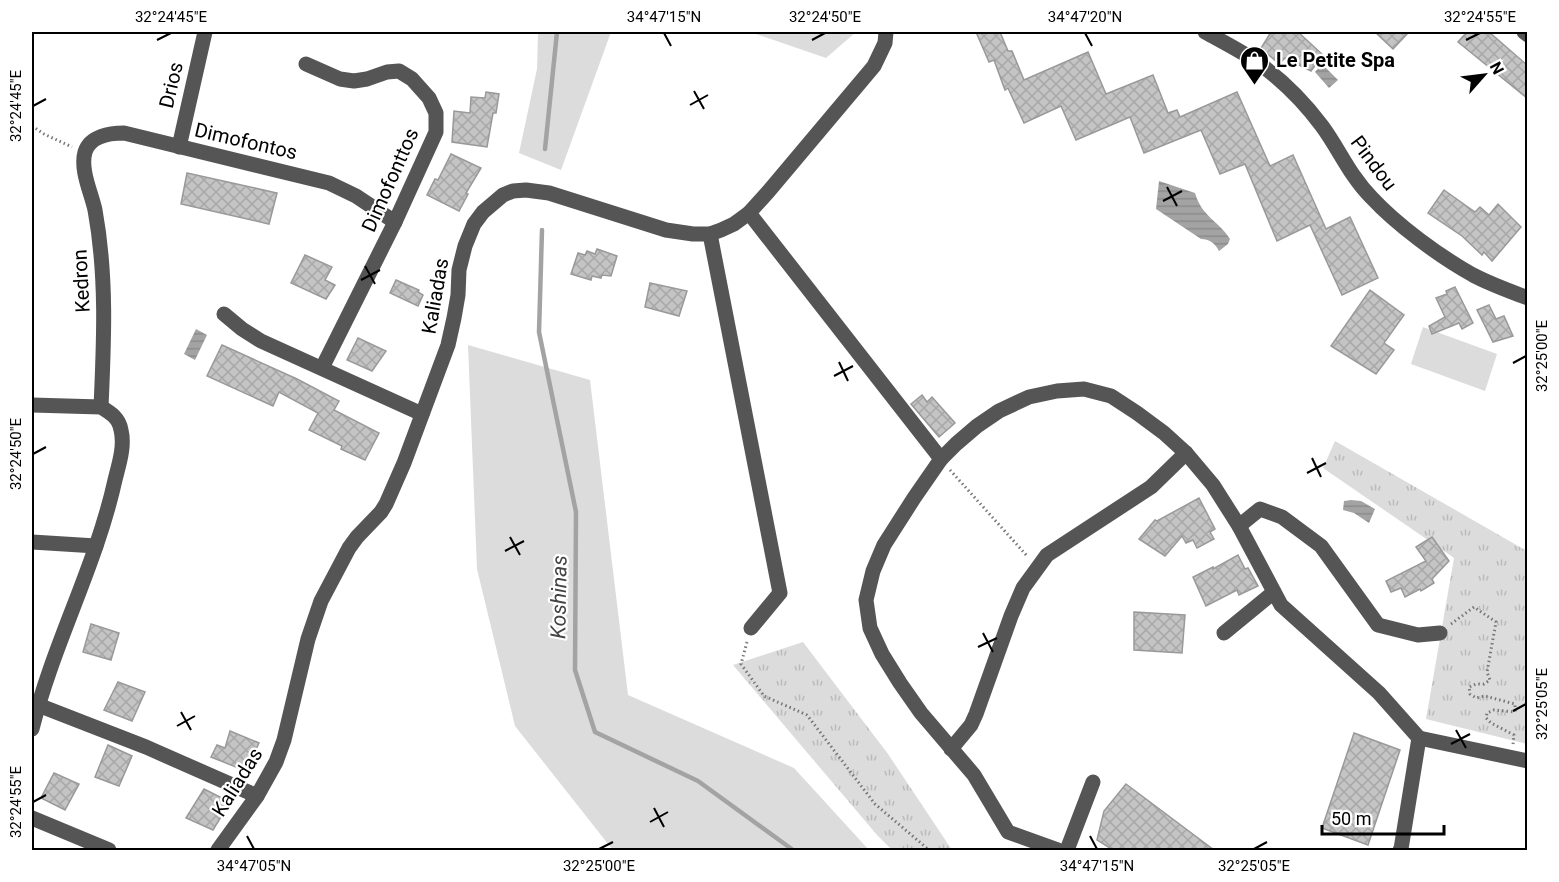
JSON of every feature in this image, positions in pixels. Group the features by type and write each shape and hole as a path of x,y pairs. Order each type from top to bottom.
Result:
{"street":[{"name":"Drios","path":"179,147 205,32"},
{"name":"Kaliadas","path":"218,850 257,796 276,762 284,740 308,639 321,601 349,548 386,504 404,463 448,345 458,295 459,270 465,246 474,224 483,212 503,195 526,190 549,193 666,230 710,234 734,224 749,213 768,192 874,66 885,43 886,32"},
{"name":"Pindou","path":"1205,32 1259,63 1289,89 1322,126 1357,182 1382,209 1451,262 1503,289 1527,298"},
{"path":"1524,32 1527,35"},
{"name":"Dimofonttos","path":"306,64 340,79 354,81 399,71 412,79 429,98 436,113 436,132 395,222 322,368"},
{"name":"Dimofontos","path":"85,153 88,146 102,135 124,133 329,183 356,196 395,222"},
{"name":"Kedron","path":"85,153 85,172 94,208 101,256 105,313 101,407"},
{"path":"749,213 941,459"},
{"path":"710,234 780,593 751,628"},
{"path":"224,314 261,341 422,414"},
{"path":"1058,850 1008,832 974,775 921,713 882,654 870,628 866,600 873,571 884,545 941,459 977,426 999,411 1029,397 1057,391 1084,389 1111,396 1164,433 1186,453 1213,485 1239,526 1281,605 1379,693 1419,738 1527,761"},
{"path":"32,405 101,407 117,419 123,440 110,502 96,546 55,653 32,729"},
{"path":"951,749 971,725 1011,616 1023,588 1037,567 1047,555 1151,487 1186,453"},
{"path":"1239,526 1260,509 1282,517 1321,546 1378,625 1418,634 1440,633"},
{"path":"32,542 96,546"},
{"path":"1224,633 1274,592"},
{"path":"38,705 146,747 257,796"},
{"path":"1400,850 1419,738"},
{"path":"1067,850 1093,782"},
{"path":"32,818 109,850"}],"path":[{"path":"32,126 85,153"},
{"path":"941,459 1037,567"},
{"path":"1440,633 1474,607 1496,622 1487,672 1490,680 1484,684 1469,687 1470,694 1476,698 1485,696 1515,704 1515,712 1494,710 1487,713 1486,718 1514,735 1511,757"},
{"path":"751,628 741,664 764,696 807,715 875,804 928,850"}],"green space":[{"path":"538,32 611,32 561,170 519,153 537,69"},
{"path":"750,32 856,32 826,58"},
{"path":"1423,327 1497,354 1485,391 1411,364"},
{"path":"468,345 590,380 628,695 794,768 869,850 608,850 612,849 515,726 477,569"},
{"path":"1335,441 1527,551 1527,744 1426,719 1454,558 1323,468"},
{"path":"803,642 888,754 952,850 892,850 733,665"}],"shaded area":[{"path":"1322,64 1338,80 1329,88 1315,72"},
{"path":"1159,181 1195,193 1202,208 1230,239 1228,244 1219,251 1212,242 1201,239 1156,209"},
{"path":"196,329 207,335 195,360 184,354"},
{"path":"1344,501 1361,501 1375,509 1369,523 1354,513 1343,510"}],"building":[{"path":"976,32 1000,32 1008,51 1012,51 1024,80 1088,52 1106,94 1153,75 1168,113 1177,110 1180,117 1237,92 1270,166 1293,155 1326,229 1350,217 1378,278 1342,295 1310,225 1277,241 1245,164 1220,174 1201,130 1144,153 1130,117 1076,140 1061,106 1024,123 1008,88 1005,90 994,60 989,62"},
{"path":"1271,32 1298,32 1323,55 1311,71 1285,58 1279,64 1261,48"},
{"path":"1375,32 1409,32 1393,49"},
{"path":"1467,32 1489,32 1527,65 1527,98 1458,42"},
{"path":"486,92 499,94 487,147 452,142 454,111 470,113 471,97 485,98"},
{"path":"451,154 481,168 466,193 468,194 459,211 427,195 435,179 438,180"},
{"path":"187,173 277,193 269,224 181,204"},
{"path":"1444,190 1475,212 1480,207 1489,215 1498,204 1521,227 1492,261 1484,252 1482,255 1462,236 1428,213"},
{"path":"597,249 617,256 611,276 602,275 601,278 592,276 591,280 571,274 578,253 585,255 587,251 595,254"},
{"path":"305,255 332,267 325,280 335,285 326,299 291,283"},
{"path":"396,280 419,290 418,292 423,295 418,306 390,293"},
{"path":"650,283 687,291 679,316 645,307"},
{"path":"1455,287 1473,323 1462,329 1459,323 1432,334 1429,326 1445,317 1436,298 1447,294 1446,291"},
{"path":"1370,290 1404,315 1384,343 1394,350 1376,374 1331,346"},
{"path":"1489,305 1496,319 1504,316 1513,336 1493,342 1477,310"},
{"path":"358,338 386,351 372,371 347,360"},
{"path":"222,345 339,401 334,410 379,433 365,460 309,430 318,413 279,392 273,406 207,376"},
{"path":"922,395 927,402 932,397 955,423 939,437 911,404"},
{"path":"1199,498 1215,529 1210,532 1214,539 1197,548 1193,540 1186,543 1182,536 1165,556 1139,539 1155,520"},
{"path":"1432,537 1449,561 1432,579 1434,583 1405,597 1401,588 1391,592 1386,581 1426,561 1416,547"},
{"path":"1238,555 1258,586 1239,595 1237,590 1206,606 1193,577"},
{"path":"1134,612 1185,615 1182,653 1134,650"},
{"path":"91,624 119,633 111,660 83,652"},
{"path":"118,682 145,692 132,721 104,710"},
{"path":"230,731 259,743 246,771 211,757 217,745 225,748"},
{"path":"1354,733 1400,750 1368,845 1322,828"},
{"path":"108,745 132,756 119,786 95,777"},
{"path":"54,773 79,784 65,810 41,798"},
{"path":"1126,784 1214,850 1113,850 1097,840 1104,811"},
{"path":"204,789 230,802 213,830 186,818"}],"waterway":[{"name":"Koshinas","path":"545,149 557,32"},
{"name":"Koshinas","path":"542,230 539,332 576,512 575,670 595,732 698,781 793,850"}],"place":[{"name":"Le Petite Spa","path":"1255,86"}]}
